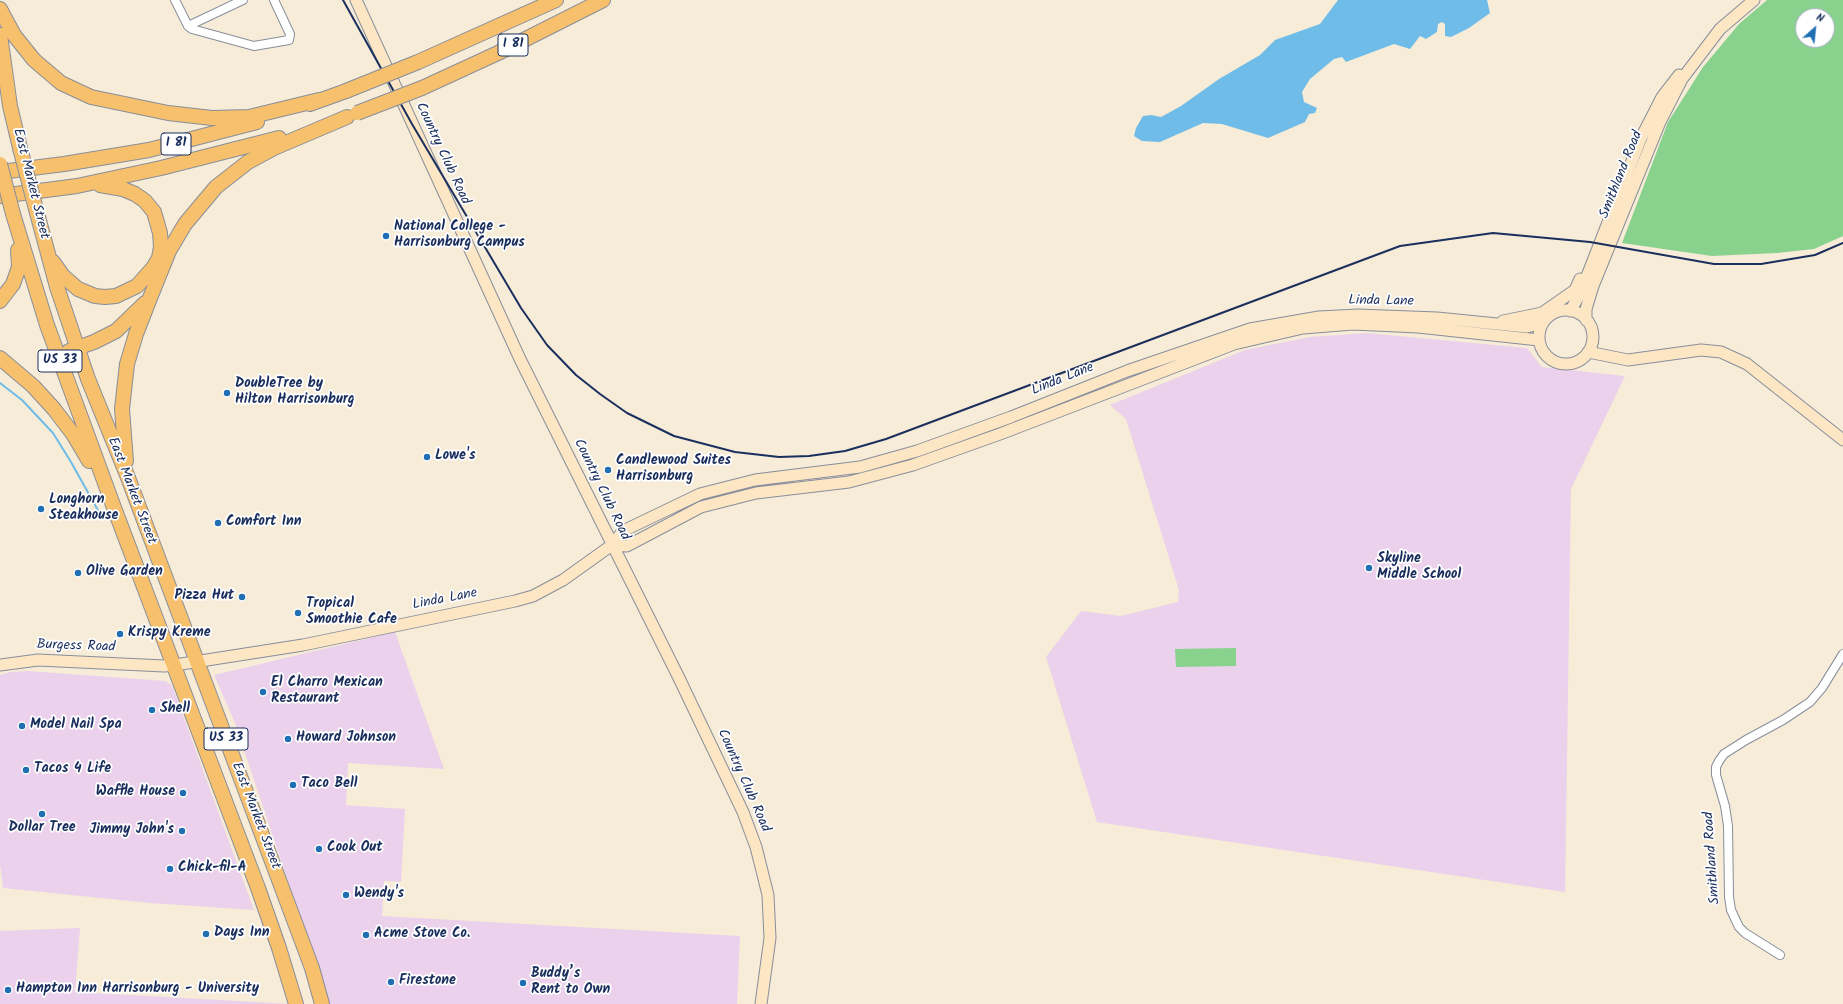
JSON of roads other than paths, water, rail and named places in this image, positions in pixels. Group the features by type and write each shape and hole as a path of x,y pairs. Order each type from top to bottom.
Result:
{"highway":[{"name":"I 81","path":"0,172 64,164 172,145 279,116 418,62 556,0"},
{"name":"I 81","path":"0,196 84,185 211,157 297,134 422,88 489,57 603,0"},
{"path":"0,8 14,35 34,60 61,83 91,98 168,113 212,118 249,117 319,100"},
{"name":"East Market Street","path":"0,35 10,106 20,148 47,254 78,349 298,930 312,968 322,1004"},
{"path":"127,476 122,418 124,382 131,347 169,251 178,234 197,208 222,182 239,168 266,152 352,115"},
{"name":"East Market Street","path":"0,164 35,290 113,505 175,665 258,888 279,948 296,1004"},
{"path":"47,254 63,276 72,284 95,296 116,296 137,286 153,268 159,258 160,233 154,212 145,201 123,189 103,185 84,185"},
{"path":"0,301 13,284 19,268 18,231"},
{"path":"58,355 78,349 116,331 150,298"},
{"path":"0,358 37,390 67,425 87,456 113,505"},
{"path":"240,839 250,847 263,874 278,878"},
{"path":"258,888 271,889 276,893 298,930"}],"street":[{"path":"175,0 188,26 192,29 254,46 288,40 290,34 274,0"},
{"path":"188,26 243,0"},
{"name":"Country Club Road","path":"356,0 517,352 682,685 743,812 756,847 768,895 770,938 761,1004"},
{"name":"Smithland Road","path":"1586,320 1586,309 1593,286 1660,122 1682,80 1726,24 1754,0"},
{"name":"Smithland Road","path":"1570,311 1579,296 1641,138 1662,97 1678,75 1705,49"},
{"path":"1491,324 1542,314 1575,290 1611,215"},
{"path":"1570,311 1576,312 1586,320 1590,325 1593,335 1590,348 1578,361 1564,364 1547,356 1539,340 1540,330 1543,323 1549,316 1557,312 1570,311"},
{"name":"Linda Lane","path":"175,665 303,645 533,596 552,586 612,545 623,531 700,494 755,480 860,467 917,451 1011,417 1127,371 1250,329 1318,317 1358,315 1437,318 1527,327 1543,323"},
{"name":"Linda Lane","path":"612,545 627,546 701,506 756,493 849,482 913,465 1000,434 1234,344 1303,328 1353,324 1418,327 1539,340"},
{"path":"1590,348 1608,356 1628,360 1701,350 1720,352 1747,364 1843,440"},
{"name":"Smithland Road","path":"1780,955 1745,933 1739,927 1731,910 1728,826 1725,806 1716,775 1716,767 1718,761 1724,754 1783,720 1810,702 1822,688 1843,654"},
{"name":"Burgess Road","path":"0,665 38,660 164,666 175,665"}],"water":[{"path":"1338,0 1487,0 1490,13 1469,28 1451,37 1445,36 1445,24 1442,22 1438,24 1437,32 1426,39 1420,36 1410,49 1394,44 1346,62 1342,57 1334,59 1310,79 1302,92 1304,102 1317,108 1315,113 1309,114 1305,122 1268,138 1222,124 1203,123 1160,142 1142,141 1134,136 1136,128 1143,116 1151,115 1161,117 1181,106 1219,79 1260,55 1275,40 1320,24"}],"waterway":[{"path":"0,383 22,400 53,433 100,514"}],"railway":[{"path":"343,0 412,124 521,308 547,345 576,375 627,413 674,436 735,452 779,457 809,456 845,451 886,439 1400,246 1493,233 1590,242 1714,264 1761,264 1815,255 1843,243"}],"place":[{"name":"National College - Harrisonburg Campus","path":"386,236"},
{"name":"DoubleTree by Hilton Harrisonburg","path":"227,393"},
{"name":"Lowe's","path":"427,457"},
{"name":"Candlewood Suites Harrisonburg","path":"608,470"},
{"name":"Longhorn Steakhouse","path":"41,509"},
{"name":"Comfort Inn","path":"218,523"},
{"name":"Skyline Middle School","path":"1369,568"},
{"name":"Olive Garden","path":"78,573"},
{"name":"Pizza Hut","path":"242,597"},
{"name":"Tropical Smoothie Cafe","path":"298,613"},
{"name":"Krispy Kreme","path":"120,634"},
{"name":"El Charro Mexican Restaurant","path":"263,692"},
{"name":"Shell","path":"152,710"},
{"name":"Model Nail Spa","path":"22,726"},
{"name":"Howard Johnson","path":"288,739"},
{"name":"Tacos 4 Life","path":"26,770"},
{"name":"Taco Bell","path":"293,785"},
{"name":"Waffle House","path":"183,793"},
{"name":"Dollar Tree","path":"42,814"},
{"name":"Jimmy John's","path":"182,831"},
{"name":"Cook Out","path":"319,849"},
{"name":"Chick-fil-A","path":"170,869"},
{"name":"Wendy's","path":"346,895"},
{"name":"Days Inn","path":"206,934"},
{"name":"Acme Stove Co.","path":"366,935"},
{"name":"Firestone","path":"391,982"},
{"name":"Buddy’s Rent to Own","path":"523,983"},
{"name":"Hampton Inn Harrisonburg - University","path":"8,990"}]}
